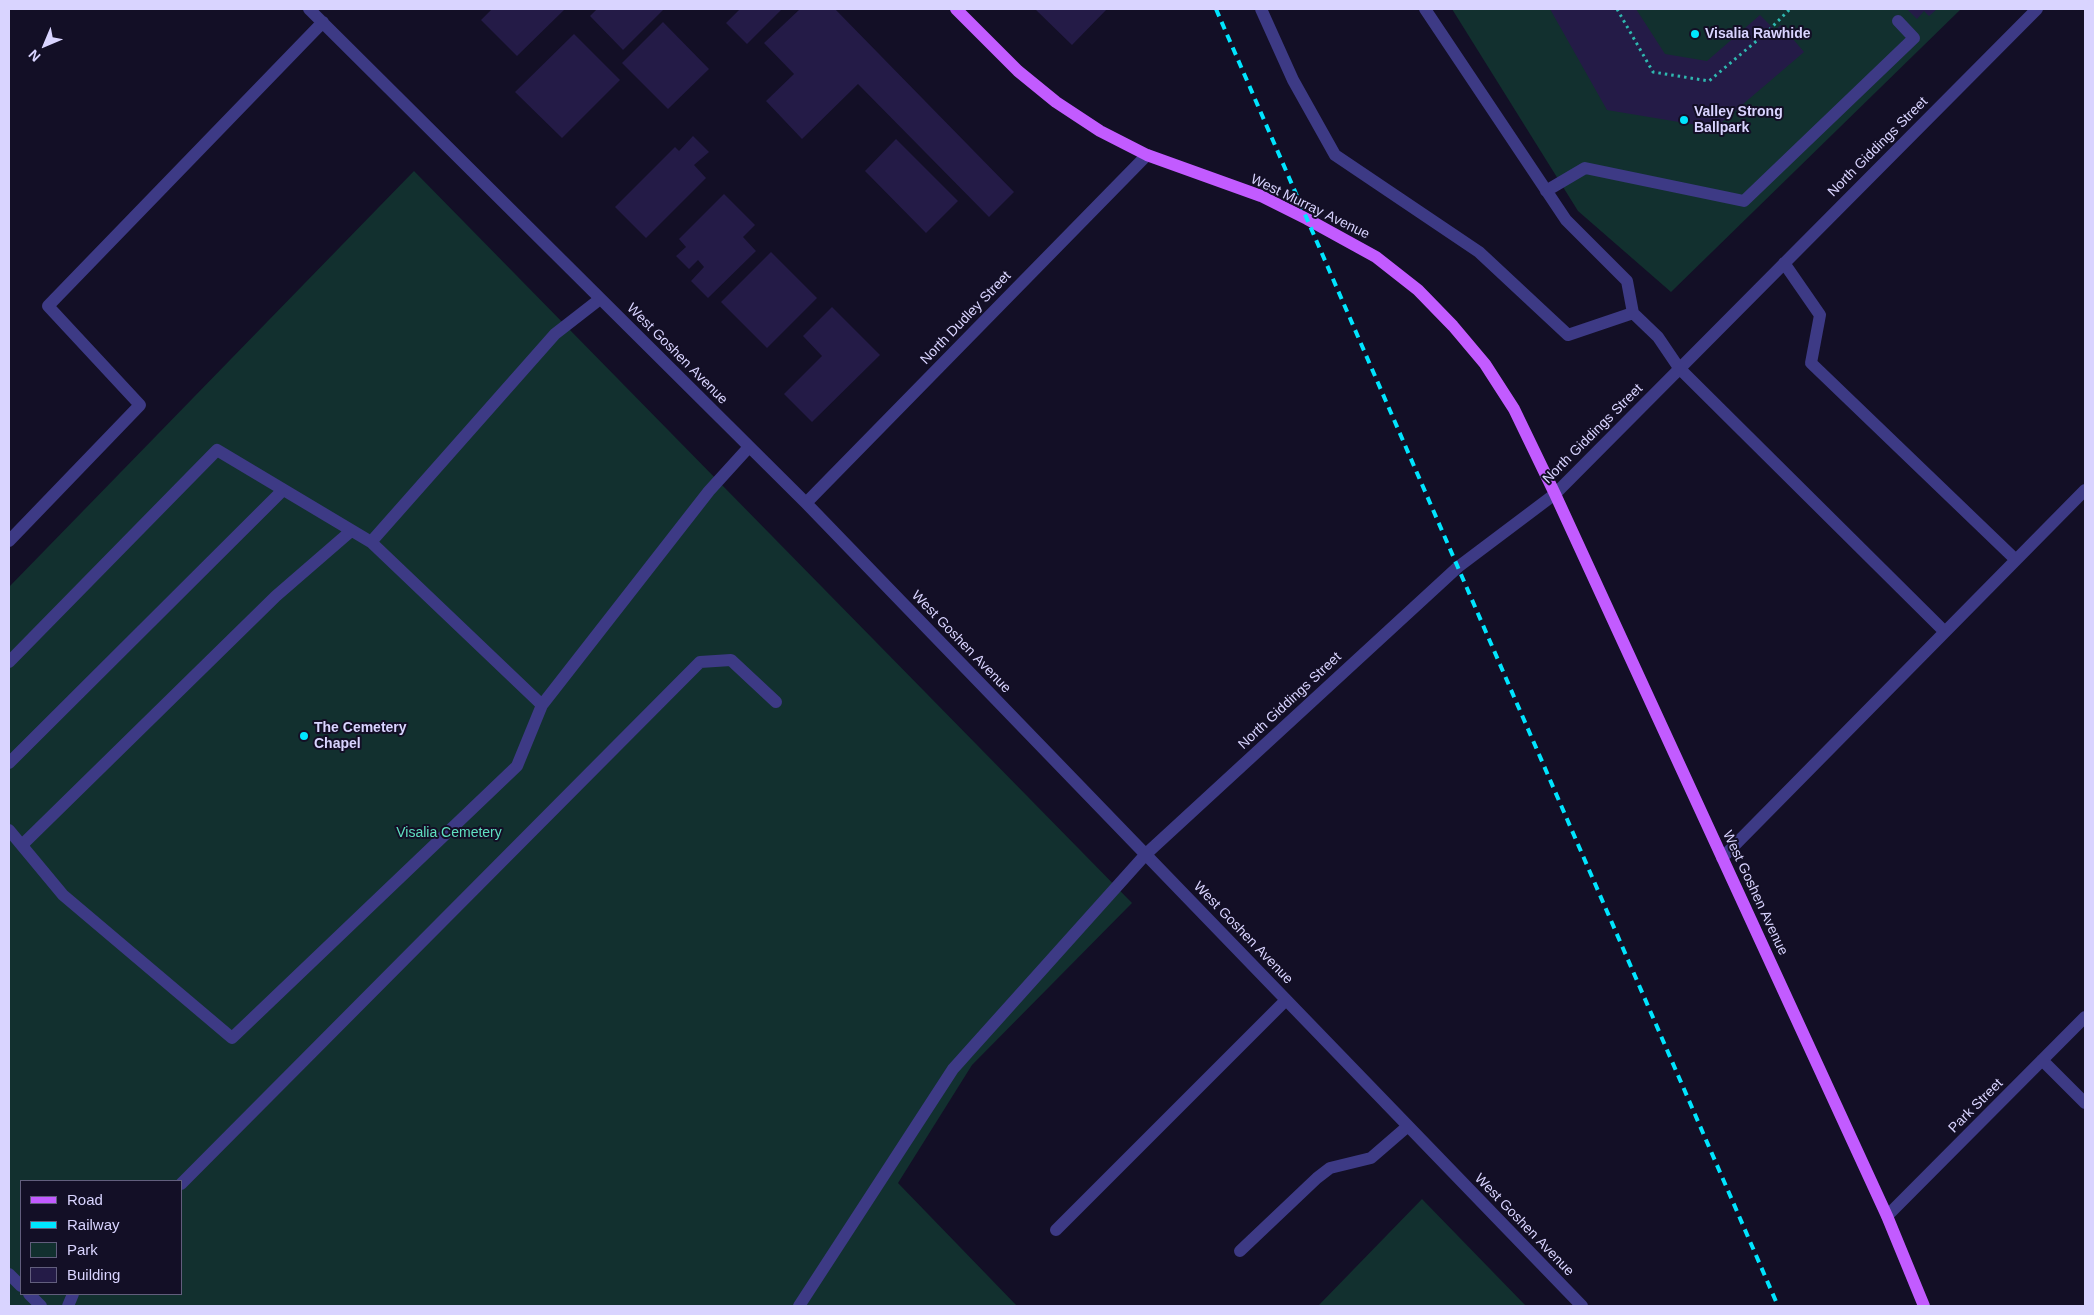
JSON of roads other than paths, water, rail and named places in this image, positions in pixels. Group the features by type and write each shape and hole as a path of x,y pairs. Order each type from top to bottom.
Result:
{"main road":[{"name":"West Murray Avenue","path":"956,9 1018,72 1056,102 1100,131 1147,155 1261,196 1376,256 1418,290 1453,326 1485,364 1514,409 1555,494"},
{"name":"West Goshen Avenue","path":"1555,494 1887,1216 1924,1306"}],"street":[{"name":"West Goshen Avenue","path":"309,9 806,504 1582,1306"},
{"path":"1262,9 1293,80 1335,154 1479,252 1568,335 1633,314"},
{"path":"1426,9 1566,220 1627,281 1633,314 1658,337 1679,368 1946,632"},
{"name":"North Giddings Street","path":"799,1306 953,1069 1146,854 1458,567 1555,494 2037,9"},
{"path":"1546,190 1585,168 1744,201 1914,38 1898,21"},
{"path":"9,540 140,406 48,306 323,22"},
{"name":"North Dudley Street","path":"806,504 1147,155"},
{"path":"1784,263 1820,315 1811,363 2016,560"},
{"path":"371,542 555,334 600,299"},
{"path":"9,830 63,895 232,1038 517,766 542,705 709,491 749,446"},
{"path":"9,662 217,450 371,542 542,705"},
{"path":"9,763 283,490"},
{"path":"1722,858 2085,490"},
{"path":"22,845 276,596 352,531"},
{"path":"182,1183 700,662 731,660 776,702"},
{"path":"1056,1230 1286,1000"},
{"name":"Park Street","path":"1887,1216 2085,1017"},
{"path":"2042,1060 2085,1103"},
{"path":"1240,1251 1330,1168 1371,1158 1408,1126"},
{"path":"9,1274 20,1285"},
{"path":"30,1295 41,1306"}],"railway":[{"path":"1216,9 1778,1306"}],"place":[{"name":"Visalia Rawhide","path":"1695,34"},
{"name":"Valley Strong Ballpark","path":"1684,120"},
{"name":"The Cemetery Chapel","path":"304,736"}],"park label":[{"name":"Visalia Cemetery","path":"449,833"}]}
